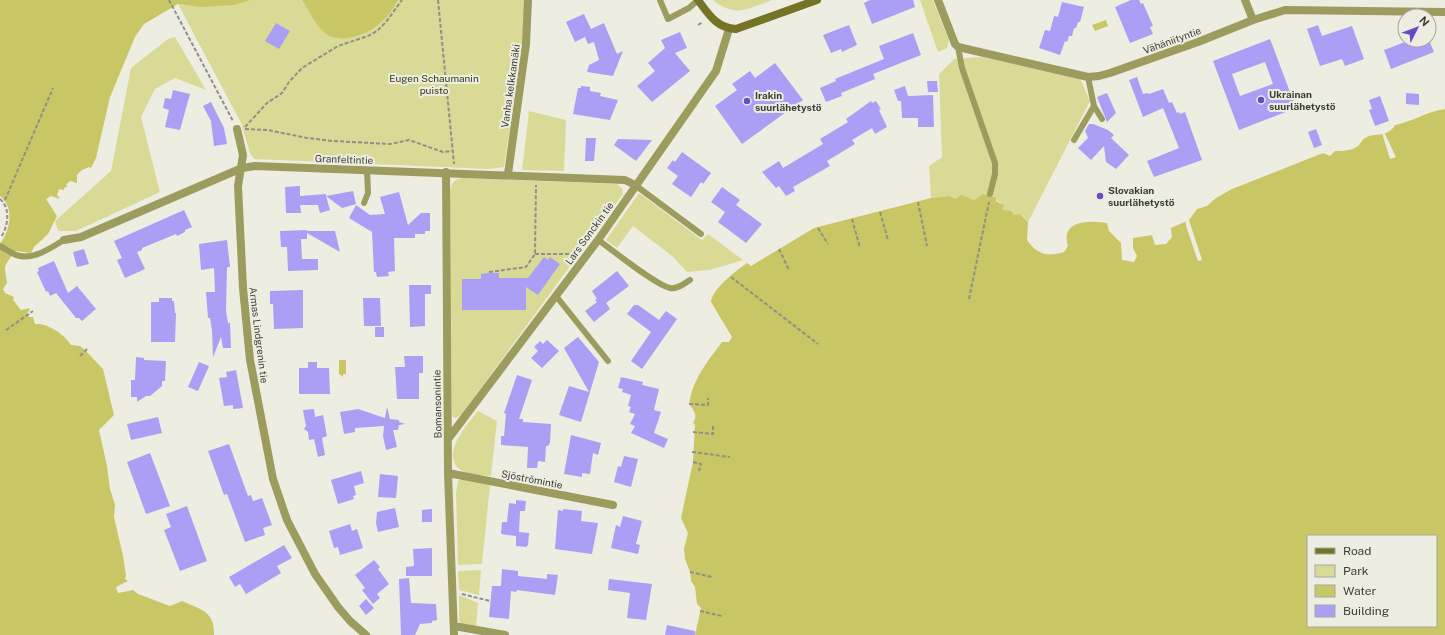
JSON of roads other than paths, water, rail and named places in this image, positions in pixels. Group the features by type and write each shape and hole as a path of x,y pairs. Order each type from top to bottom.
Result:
{"street":[{"name":"Vanha kelkkamäki","path":"508,174 526,44 528,0"},
{"path":"698,0 710,17 718,24 729,29 742,27 817,0"},
{"path":"938,0 955,44 958,47"},
{"path":"1245,0 1253,20"},
{"name":"Vähäniityntie","path":"958,47 1088,77 1110,73 1280,11 1298,9 1445,12"},
{"name":"Lars Sonckin tie","path":"448,439 598,240 718,68 729,29"},
{"name":"Armas Lindgrenin tie","path":"241,129 243,155 238,186 244,295 250,360 273,479 287,520 315,574 342,612 366,635"},
{"name":"Granfeltintie","path":"64,240 81,237 242,168 255,166 508,174 625,180 636,185"},
{"name":"Bomansonintie","path":"450,172 448,473 454,635"},
{"name":"Sjöströmintie","path":"448,473 613,505"},
{"path":"454,626 505,635"}],"lane":[{"path":"660,0 668,19 688,8 698,0"},
{"path":"958,47 962,68 995,163 995,174 990,194"},
{"path":"1088,77 1094,106 1102,119"},
{"path":"1074,140 1094,106"},
{"path":"364,203 368,193 367,170"},
{"path":"636,185 701,234"},
{"path":"0,246 20,256 34,255 45,251 64,240"},
{"path":"598,240 656,281 671,289 676,288 690,280"},
{"path":"556,296 608,362"}],"water":[{"path":"0,0 251,0 234,5 201,7 178,4 144,24 135,37 110,97 96,158 91,168 89,167 82,170 77,175 77,183 70,181 64,190 59,189 57,195 60,199 51,196 46,199 57,216 48,234 34,247 31,253 15,251 6,263 5,272 7,283 3,289 5,293 14,297 13,300 21,310 29,308 30,310 27,313 29,317 33,317 35,324 50,327 60,333 71,345 80,346 103,369 114,415 99,430 107,466 110,489 115,505 114,517 123,556 126,575 125,579 128,581 116,587 118,593 133,590 138,594 170,606 182,601 195,606 209,616 214,627 214,635 0,635 0,244 8,226 9,213 5,201 0,196"},
{"path":"302,0 398,0 382,22 374,28 353,37 338,38 331,37 321,30"},
{"path":"1106,20 1108,26 1095,31 1092,25"},
{"path":"1445,109 1445,635 695,635 701,608 697,604 695,587 691,581 690,572 685,559 684,549 688,533 681,518 693,462 695,424 693,423 695,415 689,404 697,379 706,364 722,342 729,342 732,337 711,302 712,297 720,286 737,270 747,263 751,266 814,228 931,198 949,196 955,199 961,195 974,200 983,194 996,198 996,201 1004,205 1004,210 1011,211 1014,215 1020,214 1028,222 1027,240 1035,249 1043,254 1058,254 1064,252 1068,246 1068,231 1072,227 1085,222 1100,222 1107,223 1109,231 1121,243 1122,260 1134,262 1137,256 1133,248 1133,238 1152,235 1155,245 1166,244 1172,237 1171,228 1189,220 1197,209 1207,206 1216,198 1232,189 1323,153 1330,156 1335,151 1357,147 1362,140 1369,136 1389,132 1395,125"},
{"path":"339,360 346,360 346,374 343,374 343,377 339,374"}],"place":[{"name":"Ukrainan suurlähetystö","path":"1261,100"},
{"name":"Irakin suurlähetystö","path":"747,101"},
{"name":"Slovakian suurlähetystö","path":"1100,196"}],"park label":[{"name":"Eugen Schaumanin puisto","path":"434,84"}]}
